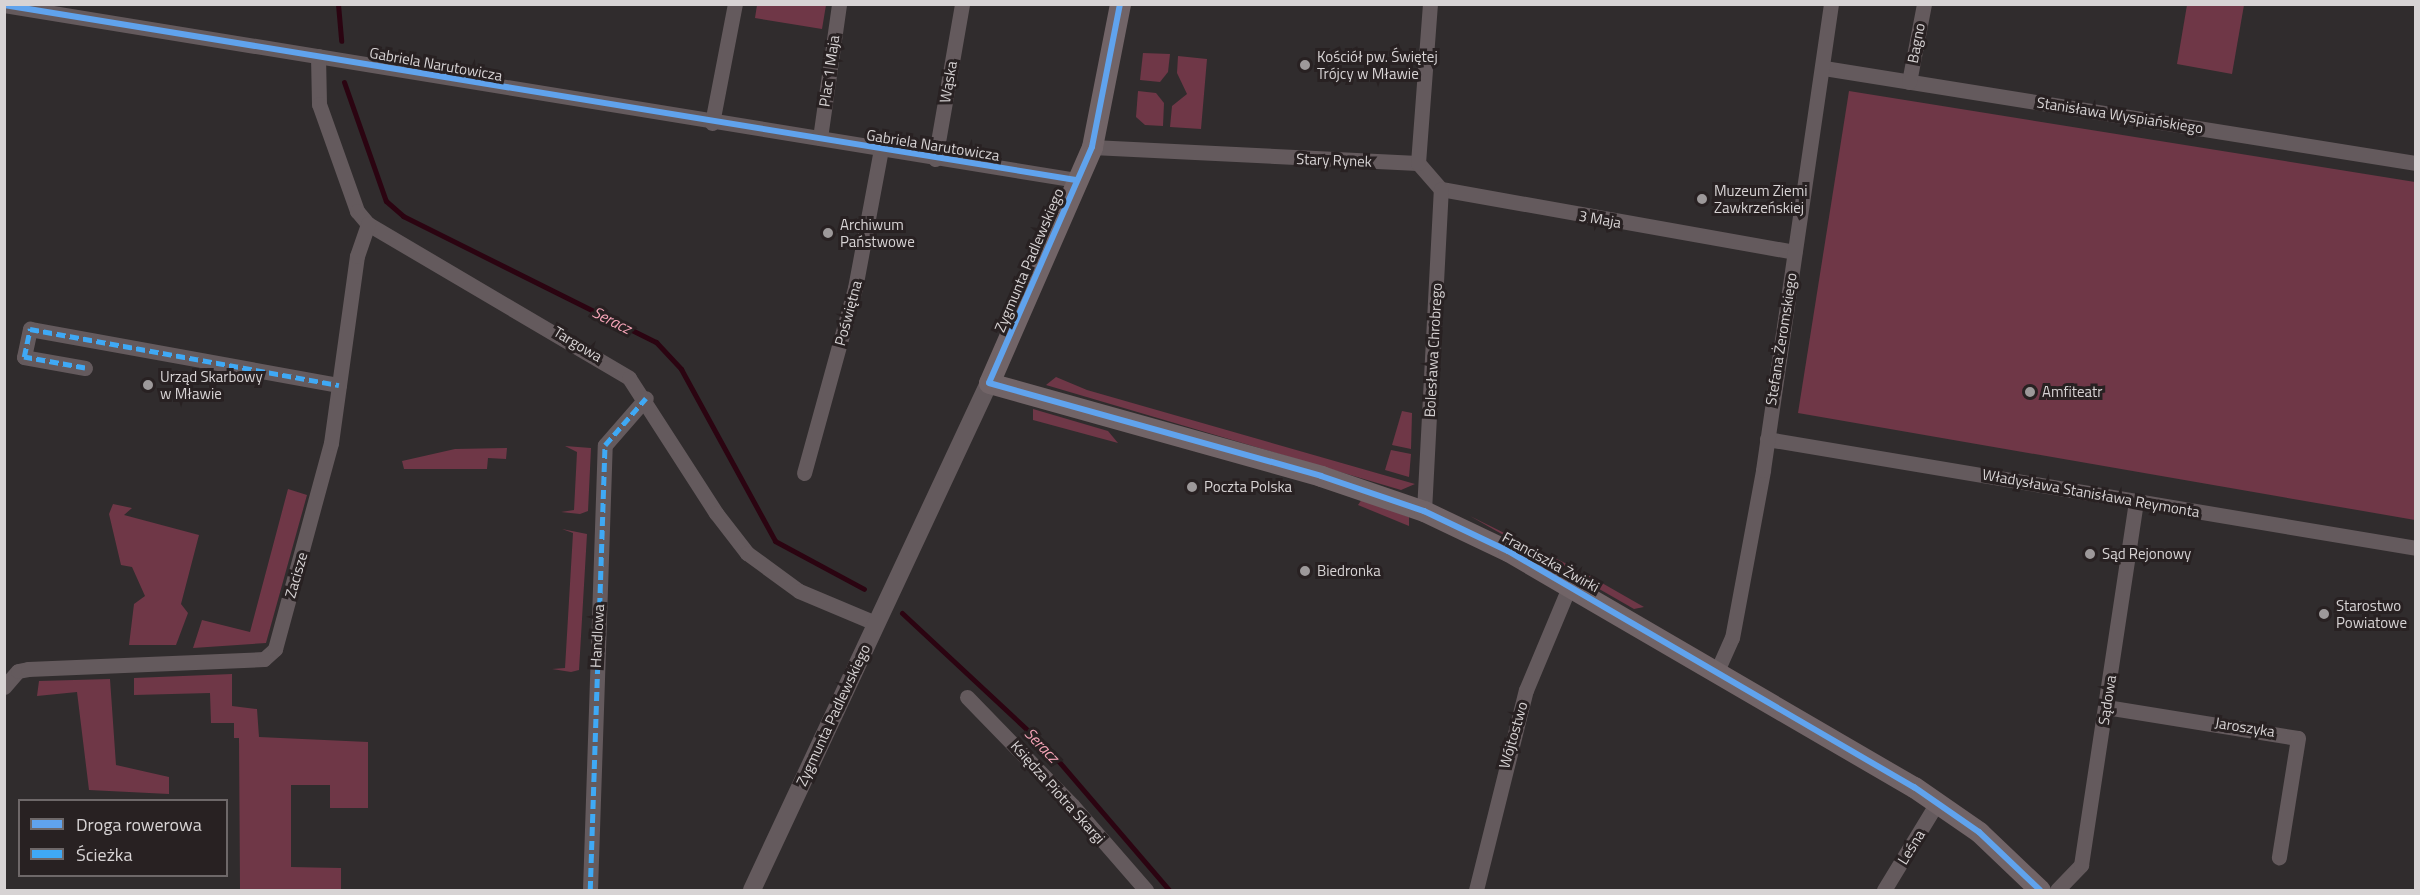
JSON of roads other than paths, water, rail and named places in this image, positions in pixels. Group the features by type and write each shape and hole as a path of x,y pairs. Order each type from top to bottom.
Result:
{"main road":[{"name":"Zygmunta Padlewskiego","path":"989,383 1092,147 1099,121 1120,4"},
{"name":"Franciszka Żwirki","path":"989,383 1321,476 1424,511 1570,585 1937,803 1979,832 2040,891"}],"street":[{"path":"712,123 735,4"},
{"name":"Plac 1 Maja","path":"820,138 839,4"},
{"name":"Wąska","path":"935,159 962,4"},
{"path":"1430,4 1418,163 1441,189"},
{"name":"Stefana Żeromskiego","path":"1717,671 1732,638 1767,439 1824,68 1831,4"},
{"name":"Bagno","path":"1909,82 1924,4"},
{"name":"Gabriela Narutowicza","path":"4,5 712,123 820,138 935,159 1077,180"},
{"name":"Targowa","path":"318,56 319,104 353,202 368,224 591,351 629,378 646,398 716,513 747,553 799,591 875,623"},
{"name":"Stanisława Wyspiańskiego","path":"1824,68 2415,163"},
{"name":"Stary Rynek","path":"1092,147 1418,163"},
{"name":"Poświętna","path":"804,474 855,288 881,149"},
{"name":"3 Maja","path":"1441,189 1794,252"},
{"name":"Bolesława Chrobrego","path":"1424,511 1441,189"},
{"name":"Zacisze","path":"4,687 18,671 28,669 264,659 275,649 321,486 339,385 357,256 368,224"},
{"path":"85,368 24,357 30,329 339,385"},
{"name":"Zygmunta Padlewskiego","path":"752,891 875,623 989,383"},
{"name":"Handlowa","path":"590,891 605,446 646,398"},
{"name":"Władysława Stanisława Reymonta","path":"1767,439 2415,548"},
{"name":"Sądowa","path":"2057,891 2081,865 2136,501"},
{"name":"Wójtostwo","path":"1476,891 1526,690 1570,585"},
{"name":"Księdza Piotra Skargi","path":"966,697 1072,805 1146,891"},
{"name":"Jaroszyka","path":"2106,707 2298,738 2279,857"},
{"name":"Leśna","path":"1884,891 1937,803"}],"waterway":[{"name":"Seracz","path":"338,4 341,41"},
{"name":"Seracz","path":"344,82 386,201 403,216 656,342 681,369 775,541 864,589"},
{"name":"Seracz","path":"902,613 1049,750 1169,890"}],"place":[{"name":"Kościół pw. Świętej Trójcy w Mławie","path":"1305,65"},
{"name":"Muzeum Ziemi Zawkrzeńskiej","path":"1702,199"},
{"name":"Archiwum Państwowe","path":"828,233"},
{"name":"Urząd Skarbowy w Mławie","path":"148,385"},
{"name":"Amfiteatr","path":"2030,392"},
{"name":"Poczta Polska","path":"1192,487"},
{"name":"Sąd Rejonowy","path":"2090,554"},
{"name":"Biedronka","path":"1305,571"},
{"name":"Starostwo Powiatowe","path":"2324,614"}]}
